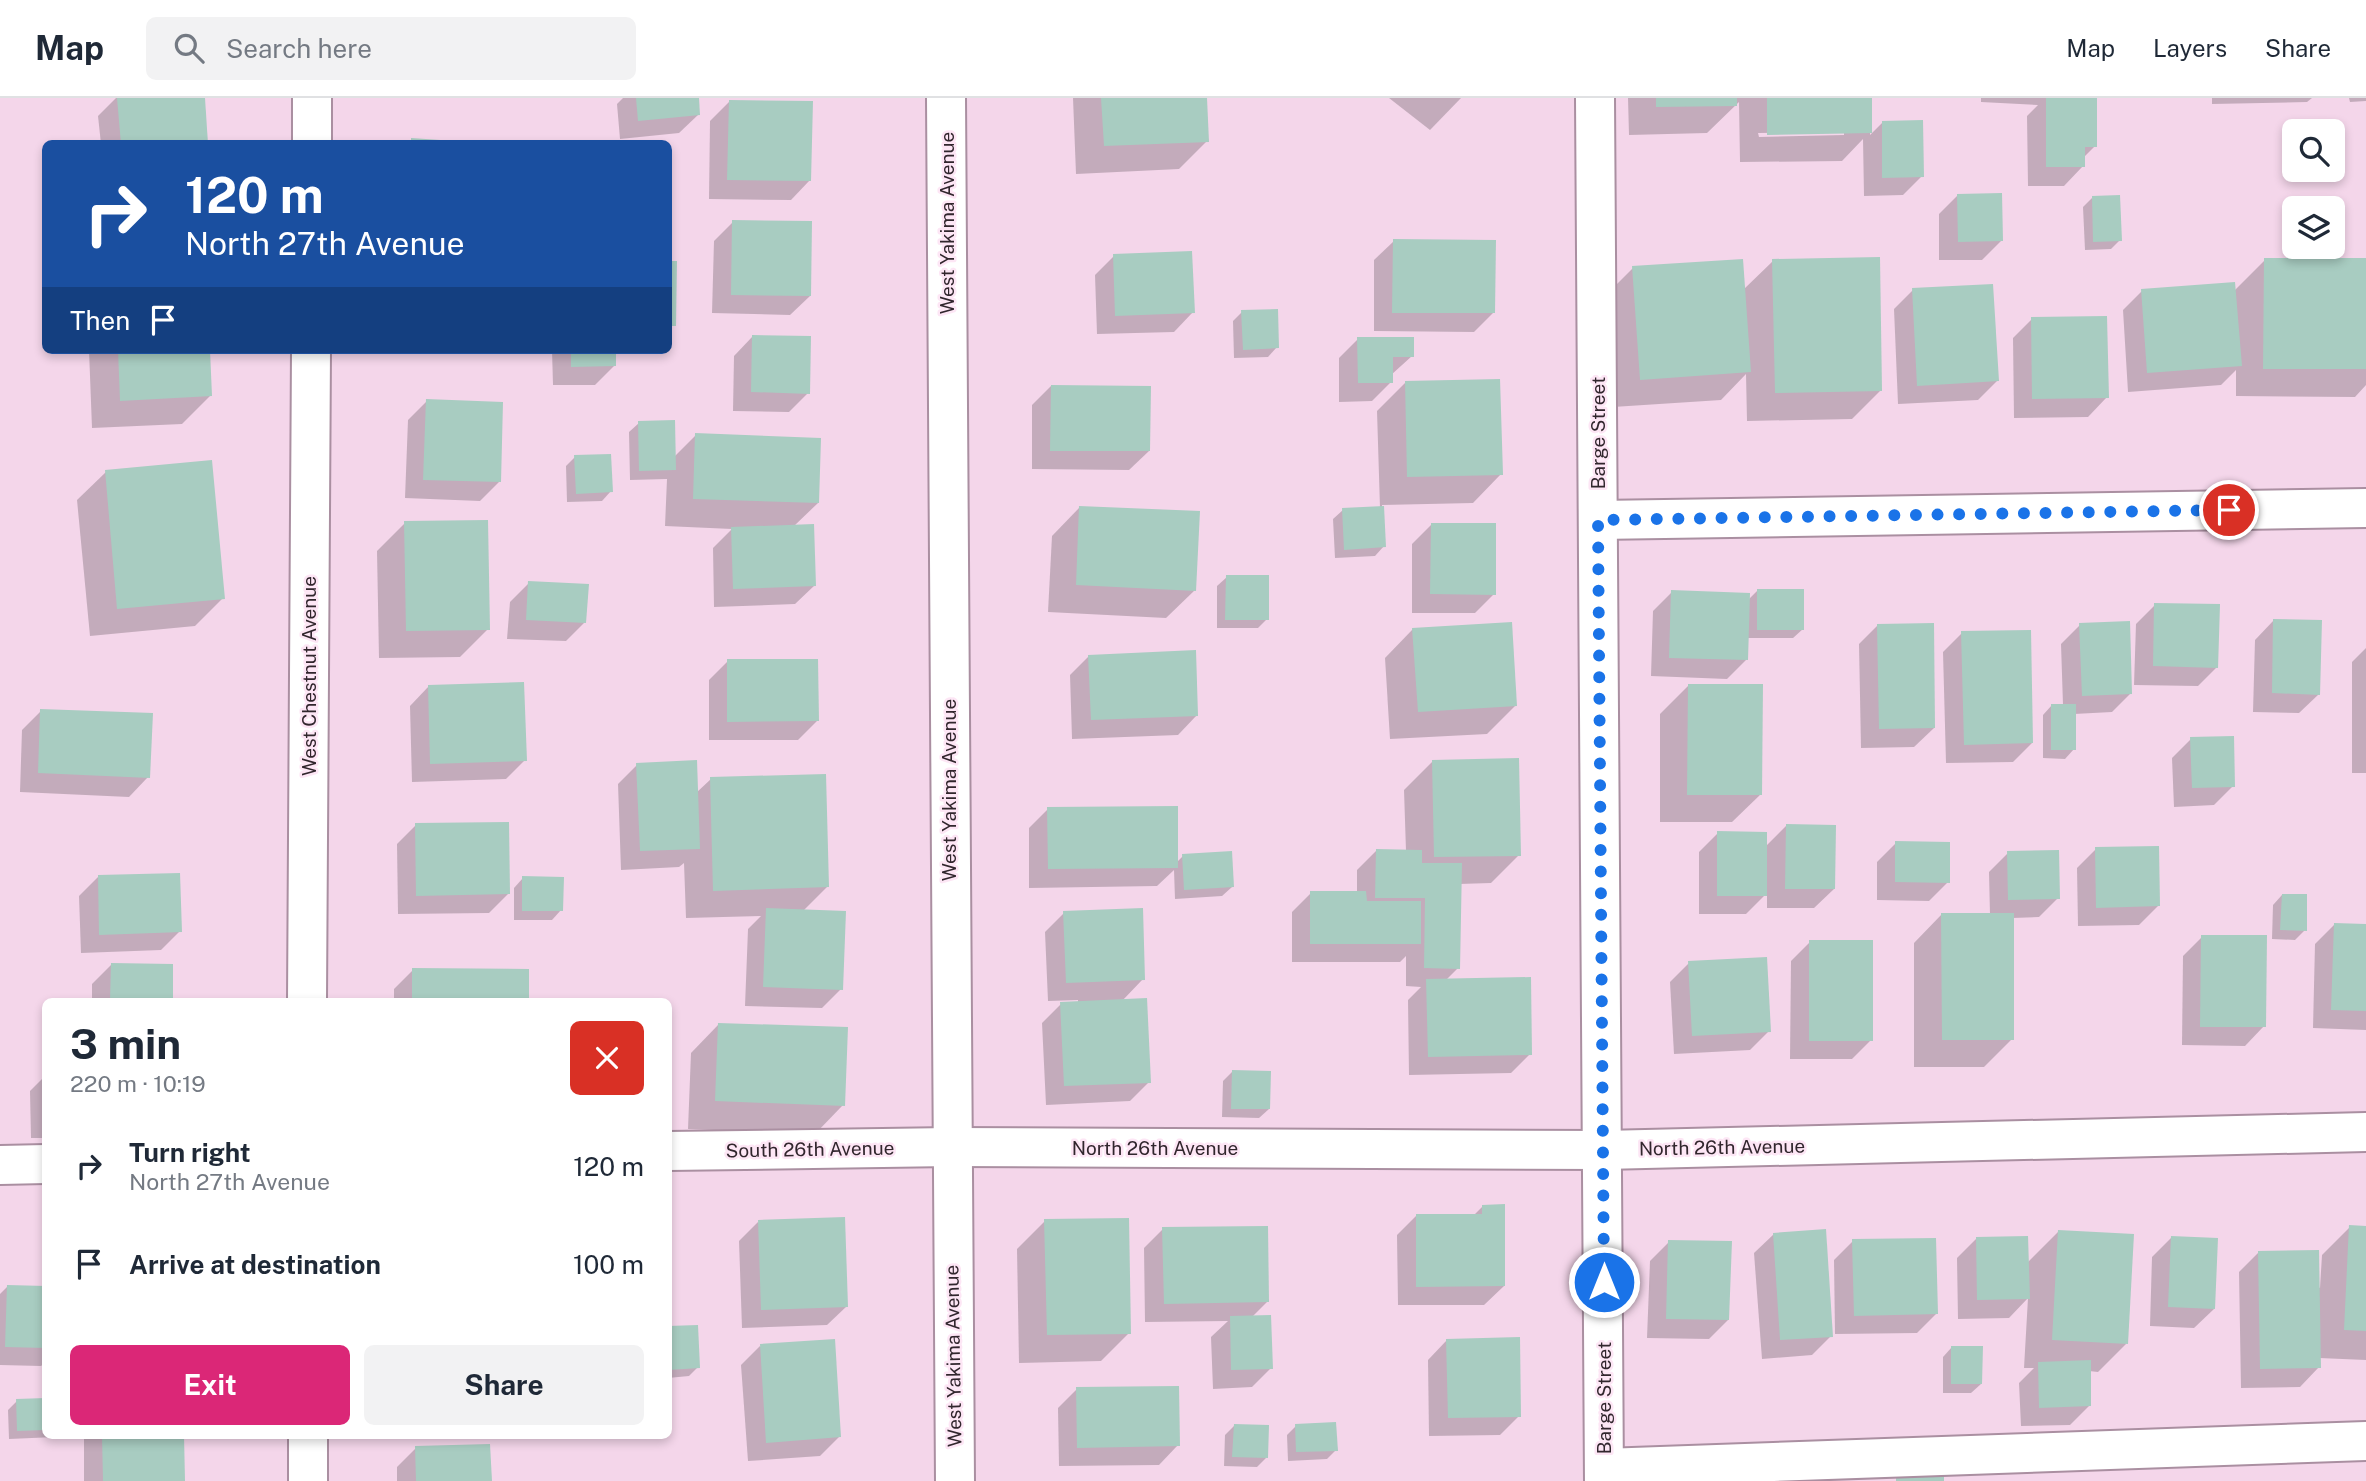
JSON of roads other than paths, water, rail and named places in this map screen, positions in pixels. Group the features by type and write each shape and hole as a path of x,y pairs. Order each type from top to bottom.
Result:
{"street":[{"path":"312,98 312,140"},
{"name":"West Yakima Avenue","path":"946,98 955,1481"},
{"name":"Barge Street","path":"1595,98 1604,1150 1604,1474"},
{"name":"West Chestnut Avenue","path":"307,998 311,354"},
{"path":"1598,520 2366,508"},
{"name":"North 26th Avenue","path":"951,1147 1604,1150 2366,1132"},
{"name":"South 26th Avenue","path":"672,1151 951,1147"},
{"path":"0,1165 42,1164"},
{"path":"308,1439 308,1481"},
{"path":"1604,1474 2366,1441"}]}
